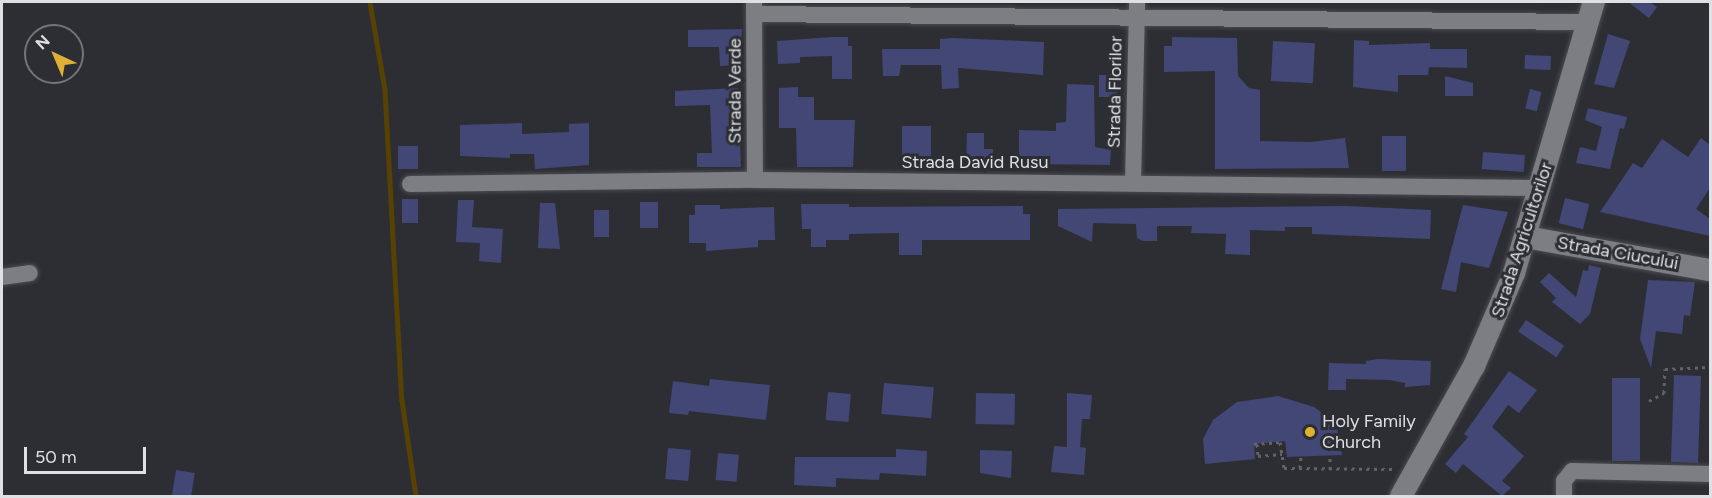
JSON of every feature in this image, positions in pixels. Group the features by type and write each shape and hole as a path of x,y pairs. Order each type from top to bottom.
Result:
{"street":[{"path":"754,8 1591,12"},
{"name":"Strada Verde","path":"754,8 755,180"},
{"name":"Strada Florilor","path":"1132,183 1136,10"},
{"name":"Strada Agricultorilor","path":"1401,496 1474,366 1526,237 1591,12"},
{"name":"Strada David Rusu","path":"410,184 755,180 1541,188"},
{"name":"Strada Ciucului","path":"1526,237 1710,270"},
{"path":"2,277 30,273"},
{"path":"1564,496 1564,481 1572,471 1710,474"}],"path":[{"path":"1649,401 1665,393 1665,369 1710,367"},
{"path":"1282,454 1258,456 1256,444 1282,441 1284,468 1398,469"},
{"path":"1330,456 1330,469"},
{"path":"1300,457 1300,468"}],"building":[{"path":"1628,2 1649,2 1657,7 1649,18"},
{"path":"742,29 739,65 720,66 719,47 688,47 688,30"},
{"path":"1608,34 1630,41 1614,88 1594,84"},
{"path":"848,37 848,46 852,46 852,79 832,79 832,56 800,57 800,63 778,64 777,41"},
{"path":"1172,37 1237,38 1238,76 1249,88 1260,90 1260,141 1310,142 1345,138 1349,168 1215,169 1215,71 1164,72 1164,46 1172,46"},
{"path":"940,39 1044,42 1043,75 958,68 959,88 942,89 941,65 901,65 899,76 883,76 882,49 940,49"},
{"path":"1354,40 1369,41 1369,45 1430,43 1430,49 1467,49 1467,68 1429,67 1428,75 1398,75 1398,92 1353,87"},
{"path":"1273,41 1315,43 1313,83 1271,81"},
{"path":"1525,55 1551,56 1550,70 1525,69"},
{"path":"1099,75 1117,75 1117,97 1099,97"},
{"path":"1445,76 1473,83 1473,96 1445,96"},
{"path":"1067,84 1094,85 1095,147 1111,150 1110,165 1033,164 1033,169 1019,169 1019,130 1056,131 1056,123 1066,122"},
{"path":"798,87 798,97 814,97 814,120 855,120 853,167 797,167 796,128 779,128 779,88"},
{"path":"738,88 741,167 697,167 697,153 712,153 710,105 675,106 675,91"},
{"path":"1530,89 1542,92 1537,111 1525,108"},
{"path":"1588,108 1627,117 1624,129 1620,128 1610,169 1576,163 1580,147 1596,151 1602,127 1585,120"},
{"path":"522,123 522,134 569,132 569,124 589,123 589,165 535,169 534,154 510,154 510,158 460,156 460,125"},
{"path":"902,126 931,126 931,168 902,168"},
{"path":"967,133 984,133 984,149 993,149 993,169 966,168"},
{"path":"1382,136 1406,136 1406,171 1382,171"},
{"path":"1701,138 1710,145 1710,188 1696,209 1710,219 1710,236 1600,212 1633,163 1642,168 1662,139 1688,157"},
{"path":"398,146 418,146 418,169 398,169"},
{"path":"1483,152 1525,155 1524,172 1482,169"},
{"path":"1565,198 1589,204 1583,229 1559,223"},
{"path":"402,199 418,199 418,223 402,223"},
{"path":"458,200 474,200 472,227 503,229 501,263 479,261 480,243 456,242"},
{"path":"640,202 658,202 658,228 640,228"},
{"path":"540,203 555,203 560,249 538,248"},
{"path":"801,204 849,204 849,207 1023,206 1023,214 1030,214 1030,240 922,240 922,255 899,255 899,233 849,234 849,240 826,240 826,247 811,247 811,229 802,229"},
{"path":"695,205 720,205 720,209 774,207 775,240 758,240 758,247 706,251 706,243 689,243 689,215 695,215"},
{"path":"1463,205 1508,212 1489,268 1461,262 1456,292 1441,289"},
{"path":"1346,206 1431,210 1430,239 1312,234 1312,227 1285,227 1285,231 1250,230 1250,255 1225,254 1226,234 1191,233 1192,226 1157,226 1157,241 1143,241 1137,238 1136,224 1093,223 1092,242 1058,226 1058,209"},
{"path":"594,210 609,210 609,237 594,237"},
{"path":"1589,265 1601,268 1590,314 1580,324 1552,302 1556,298 1540,282 1549,273 1576,297 1583,270 1588,271"},
{"path":"1648,280 1695,282 1690,316 1684,315 1682,334 1656,331 1651,368 1640,339"},
{"path":"1526,320 1564,346 1556,357 1518,332"},
{"path":"1378,359 1431,361 1430,385 1405,387 1405,383 1390,380 1346,379 1346,390 1328,390 1329,363 1366,364 1366,361"},
{"path":"1509,371 1537,390 1519,413 1508,405 1492,427 1524,456 1502,481 1511,488 1502,496 1463,464 1456,473 1445,464 1468,437 1464,434"},
{"path":"1674,375 1701,376 1698,463 1671,462"},
{"path":"1612,378 1640,378 1640,461 1612,461"},
{"path":"710,379 770,385 766,420 689,411 688,415 669,413 673,381 709,386"},
{"path":"884,383 934,387 931,418 881,414"},
{"path":"828,392 851,394 848,422 826,420"},
{"path":"976,393 1015,394 1014,425 975,424"},
{"path":"1067,393 1092,395 1090,419 1082,419 1080,447 1086,448 1084,475 1051,472 1054,446 1067,447"},
{"path":"1278,396 1314,407 1336,423 1342,455 1287,457 1285,441 1254,444 1255,459 1205,464 1203,439 1213,420 1237,402"},
{"path":"668,448 691,450 688,481 665,479"},
{"path":"896,449 927,451 926,476 880,473 879,480 836,478 836,487 794,485 795,457 896,457"},
{"path":"980,450 1012,451 1011,478 980,473"},
{"path":"718,453 739,455 737,482 716,480"},
{"path":"176,470 195,473 191,496 172,496"}],"waterway":[{"path":"370,2 385,90 402,400 416,496"}],"place":[{"name":"Holy Family Church","path":"1310,432"}]}
